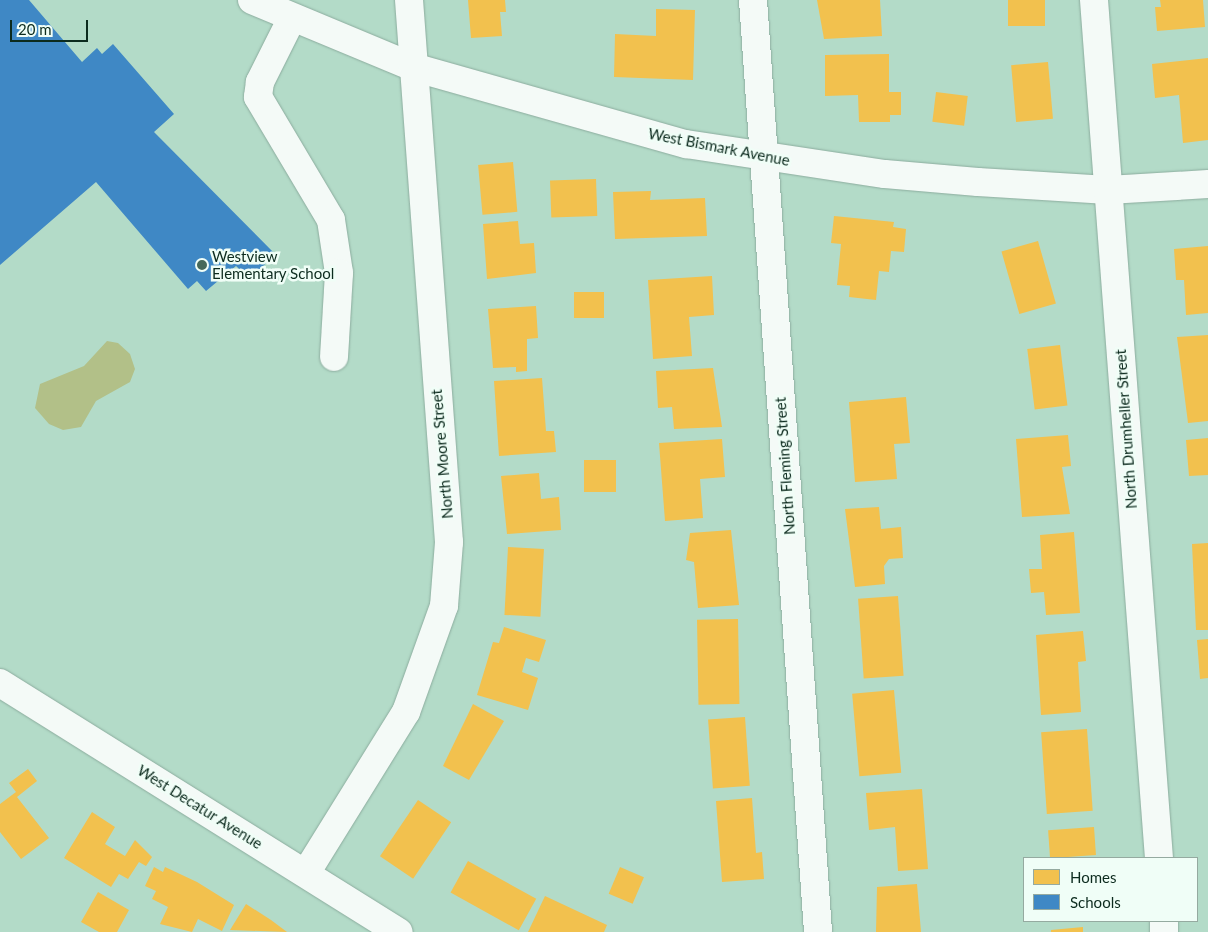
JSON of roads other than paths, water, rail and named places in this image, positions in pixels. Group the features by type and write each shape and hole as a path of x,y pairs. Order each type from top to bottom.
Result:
{"street":[{"name":"West Bismark Avenue","path":"252,0 413,67 677,141 764,157 885,174 1108,190 1208,184"},
{"name":"North Moore Street","path":"306,873 406,712 444,606 449,542 408,0"},
{"name":"North Fleming Street","path":"753,0 818,932"},
{"name":"North Drumheller Street","path":"1094,0 1159,857"},
{"path":"292,18 260,82 258,97 331,220 339,272 334,357"},
{"name":"West Decatur Avenue","path":"0,683 399,932"}],"place":[{"name":"Westview Elementary School","path":"202,265"}]}
